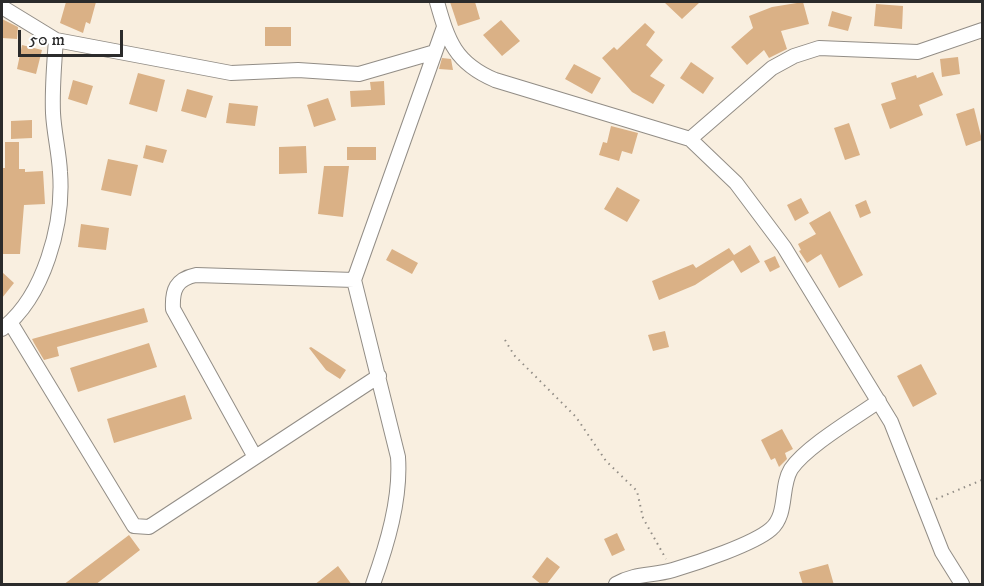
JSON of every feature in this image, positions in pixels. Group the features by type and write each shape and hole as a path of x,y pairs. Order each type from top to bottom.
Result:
{"street":[{"path":"437,2 444,27 460,58 474,71 495,80 690,140 736,183 784,247 891,422 942,552 962,585"},
{"path":"2,7 56,40 231,73 297,70 359,74 435,52"},
{"path":"373,585 384,553 399,479 398,457 354,280 444,27"},
{"path":"690,140 772,68 794,56 819,48 918,52 982,30"},
{"path":"56,40 52,93 60,173 58,216 44,268 33,294 6,326 134,526 149,527 379,376"},
{"path":"255,457 172,309 172,293 178,283 196,275 354,280"},
{"path":"616,585 630,576 672,571 756,539 773,528 782,509 784,487 791,469 807,453 879,401"}],"path":[{"path":"505,340 514,355 576,417 606,461 637,491 644,518 672,571"},
{"path":"922,505 982,480"}],"building":[{"path":"66,2 96,2 90,24 86,22 83,33 60,23"},
{"path":"450,2 475,2 480,19 458,26"},
{"path":"664,2 700,2 682,19"},
{"path":"803,2 809,24 781,31 787,49 769,58 764,50 747,65 731,47 753,28 749,16 772,7"},
{"path":"876,4 903,6 902,29 874,26"},
{"path":"832,11 852,17 848,31 828,26"},
{"path":"2,19 18,27 17,39 2,38"},
{"path":"501,20 520,41 502,56 483,35"},
{"path":"645,23 655,32 646,45 663,60 650,76 665,85 653,104 632,92 602,58 614,47 617,50"},
{"path":"265,27 291,27 291,46 265,46"},
{"path":"22,45 42,50 36,74 17,69"},
{"path":"958,57 960,74 942,77 940,59"},
{"path":"442,58 451,59 453,70 439,69"},
{"path":"691,62 714,78 703,94 680,78"},
{"path":"574,64 601,78 592,94 565,79"},
{"path":"933,72 943,95 919,105 923,115 890,129 881,104 896,99 891,83"},
{"path":"138,73 165,80 157,112 129,104"},
{"path":"73,80 93,86 87,105 68,99"},
{"path":"384,81 385,105 351,107 350,91 371,90 370,82"},
{"path":"187,89 213,96 206,118 181,111"},
{"path":"328,98 336,120 314,127 307,105"},
{"path":"229,103 258,106 255,126 226,123"},
{"path":"974,108 982,140 966,146 956,114"},
{"path":"32,120 32,138 11,139 11,121"},
{"path":"849,123 860,155 845,160 834,128"},
{"path":"611,126 638,133 632,154 622,151 619,161 599,155 603,142 607,143"},
{"path":"5,142 19,142 19,169 25,169 25,172 43,171 45,204 24,205 20,254 2,254 2,168 5,168"},
{"path":"146,145 167,150 163,163 143,158"},
{"path":"306,146 307,173 279,174 279,147"},
{"path":"347,147 376,147 376,160 347,160"},
{"path":"108,159 138,165 131,196 101,190"},
{"path":"324,166 349,166 343,217 318,214"},
{"path":"617,187 640,200 627,222 604,209"},
{"path":"801,198 809,213 795,221 787,205"},
{"path":"866,200 871,213 860,218 855,205"},
{"path":"830,211 863,275 839,288 821,254 807,263 799,251 801,250 798,244 816,234 809,223"},
{"path":"81,224 109,228 106,250 78,247"},
{"path":"750,245 760,262 741,273 733,260 695,285 659,300 652,281 693,264 696,268 729,248 734,255"},
{"path":"392,249 418,263 412,274 386,260"},
{"path":"775,256 780,267 770,272 764,261"},
{"path":"2,272 14,283 2,298"},
{"path":"144,308 148,322 57,347 59,356 44,360 32,339"},
{"path":"665,331 669,347 653,351 648,335"},
{"path":"149,343 157,367 78,392 70,368"},
{"path":"311,347 346,370 340,379 326,370 309,348"},
{"path":"921,364 937,394 913,407 897,376"},
{"path":"185,395 192,419 114,443 107,419"},
{"path":"782,429 793,449 785,453 787,459 779,467 775,458 771,460 761,440"},
{"path":"617,533 625,550 612,556 604,539"},
{"path":"129,535 140,550 95,585 63,585"},
{"path":"547,557 560,567 546,585 542,585 532,577"},
{"path":"828,564 834,585 803,585 799,572"},
{"path":"338,566 352,585 314,585"}]}
